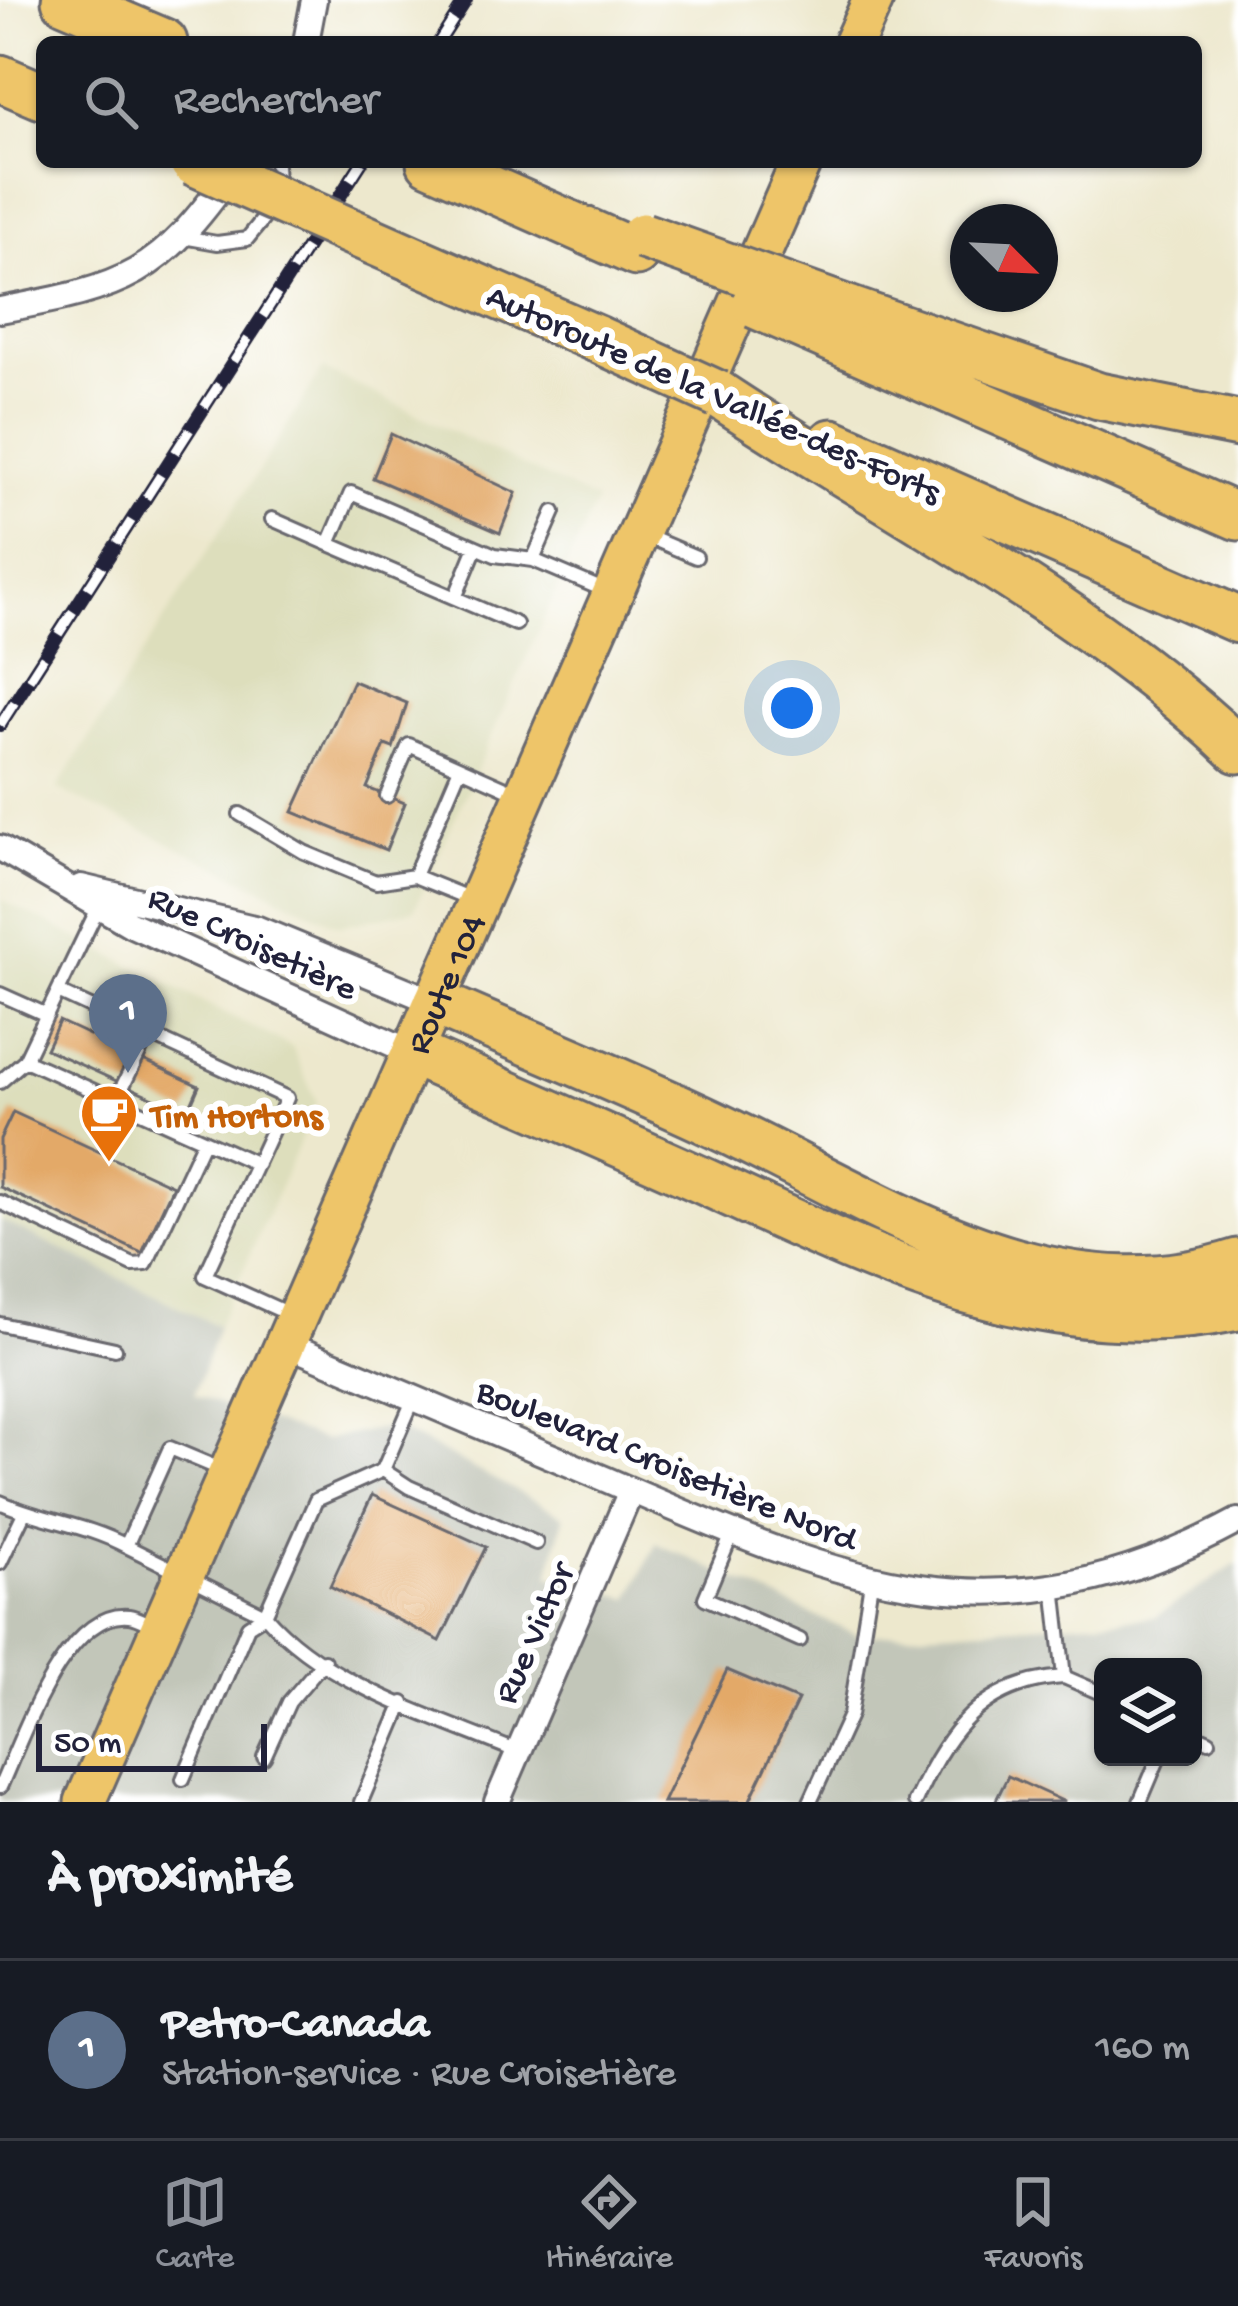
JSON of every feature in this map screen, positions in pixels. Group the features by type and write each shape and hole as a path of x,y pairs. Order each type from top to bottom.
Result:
{"highway":[{"path":"65,0 150,36"},
{"path":"0,78 36,93"},
{"name":"Autoroute de la Vallée-des-Forts","path":"207,168 718,394 794,435 1238,620"},
{"path":"450,168 842,324 1238,517"},
{"path":"842,324 1113,400 1238,424"},
{"path":"794,435 1069,619 1182,700 1238,750"},
{"path":"437,1003 994,1257 1064,1273 1133,1278 1196,1274 1238,1262"},
{"path":"415,1054 861,1252 990,1300 1048,1312 1120,1318 1238,1307"}],"main road":[{"path":"857,36 873,0"},
{"name":"Route 104","path":"92,1800 184,1577 798,168"}],"street":[{"path":"307,36 314,0"},
{"path":"0,310 109,287 141,272 183,238 234,168"},
{"name":"Rue Croisetière","path":"0,848 103,899 172,944 415,1054"},
{"name":"Rue Croisetière","path":"103,899 258,929 437,1003"},
{"name":"Boulevard Croisetière Nord","path":"292,1331 414,1398 732,1534 872,1582 963,1591 1054,1586 1145,1566 1238,1522"},
{"name":"Rue Victor","path":"497,1802 632,1490"}],"lane":[{"path":"183,238 232,244 258,232 275,201 276,168"},
{"path":"329,544 351,493 476,547 533,560 612,594"},
{"path":"533,560 554,512"},
{"path":"272,519 516,624"},
{"path":"639,533 696,557"},
{"path":"455,598 476,547"},
{"path":"387,796 409,745 525,796"},
{"path":"414,875 460,768"},
{"path":"240,814 304,852 376,882 414,875 479,902"},
{"path":"0,1082 26,1060 103,899"},
{"path":"58,992 287,1098 205,1276 292,1331"},
{"path":"0,995 47,1015"},
{"path":"115,1102 148,1035"},
{"path":"26,1060 257,1164"},
{"path":"0,1202 133,1265 146,1264 204,1140"},
{"path":"0,1324 115,1349"},
{"path":"183,1779 248,1626 265,1615 316,1500 382,1470 414,1398"},
{"path":"126,1546 170,1448 230,1473"},
{"path":"382,1470 409,1487 536,1543"},
{"path":"0,1502 24,1513 78,1523 126,1546 265,1615 283,1636 324,1661 518,1752"},
{"path":"0,1563 24,1513"},
{"path":"732,1534 705,1598 800,1640"},
{"path":"810,1802 850,1715 872,1582"},
{"path":"1054,1586 1064,1677"},
{"path":"0,1787 54,1671 71,1646 115,1618 129,1616 162,1629"},
{"path":"264,1757 290,1702 324,1661"},
{"path":"915,1802 937,1752 962,1722 1021,1684 1064,1677 1094,1690"},
{"path":"361,1802 404,1702"},
{"path":"1202,1738 1209,1741"},
{"path":"1140,1802 1155,1766"}],"shaded area":[{"path":"323,369 596,501 414,910 340,926 57,789"},
{"path":"0,899 292,1047 317,1103 218,1326 0,1220"},
{"path":"0,1220 218,1326 194,1395 324,1440 392,1426 564,1516 549,1576 630,1599 656,1543 859,1636 1155,1617 1238,1563 1238,1802 0,1802"}],"building":[{"path":"391,434 516,493 500,533 373,478"},
{"path":"353,681 407,703 393,748 385,745 367,788 405,803 386,850 293,812"},
{"path":"59,1021 199,1086 187,1113 46,1049"},
{"path":"13,1112 173,1186 142,1253 0,1187 0,1139"},
{"path":"372,1495 486,1547 440,1641 330,1586"},
{"path":"727,1670 798,1700 749,1802 663,1802"},
{"path":"1008,1776 1065,1802 995,1802"}],"railway":[{"path":"443,36 466,0"},
{"path":"0,725 358,168"}],"place":[{"name":"Petro-Canada","path":"128,1073"},
{"name":"Tim Hortons","path":"109,1164"}]}
